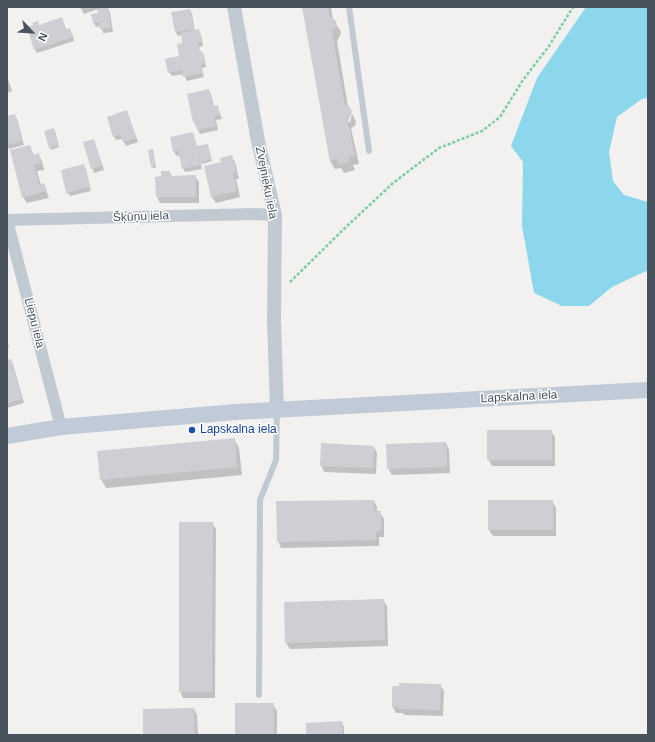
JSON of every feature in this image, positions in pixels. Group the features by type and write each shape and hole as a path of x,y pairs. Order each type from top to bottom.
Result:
{"main road":[{"name":"Lapskalna iela","path":"7,436 61,426 277,409 648,390"}],"street":[{"name":"Zvejnieku iela","path":"234,7 256,133 275,215 274,321 277,409"},
{"name":"Šķūņu iela","path":"7,220 254,214 275,215"},
{"name":"Liepu iela","path":"7,220 61,426"}],"lane":[{"path":"349,7 369,150"},
{"path":"259,695 260,500 276,460 277,409"}],"path":[{"path":"290,282 393,183 439,148 482,131 500,117 523,80 549,46 573,7"}],"water":[{"path":"586,7 648,7 648,98 642,99 617,117 609,152 613,181 624,195 648,202 648,272 646,271 612,287 589,306 562,306 534,293 522,226 523,162 511,146 537,78"}],"building":[{"path":"108,7 111,28 100,29 99,22 93,23 91,14 98,13 97,9"},
{"path":"302,7 328,7 330,17 336,21 337,25 332,32 345,106 347,105 352,111 350,117 347,119 355,155 349,156 350,162 339,165 337,159 330,161"},
{"path":"190,9 194,29 175,32 171,12"},
{"path":"62,17 66,29 70,28 73,37 34,50 27,27 38,21 39,25"},
{"path":"199,29 202,42 197,43 199,51 202,51 205,63 201,64 203,73 183,77 182,70 168,73 165,59 179,56 177,44 182,43 181,33"},
{"path":"209,89 213,106 218,105 220,115 214,116 216,126 197,130 195,122 193,122 187,94"},
{"path":"127,110 136,138 123,142 120,135 113,137 107,117"},
{"path":"15,114 22,141 7,145 7,116"},
{"path":"54,128 59,145 49,148 44,131"},
{"path":"193,132 196,146 208,144 211,160 200,162 197,149 200,165 182,169 178,151 173,152 170,137"},
{"path":"94,139 102,166 91,169 83,142"},
{"path":"30,145 33,155 39,153 41,163 34,165 39,185 44,183 46,191 22,198 10,150"},
{"path":"153,149 156,166 151,167 148,150"},
{"path":"232,155 236,172 233,173 237,191 211,197 204,166 221,162 220,158"},
{"path":"84,164 90,187 66,193 61,170"},
{"path":"161,171 170,171 170,176 196,175 196,197 156,197 155,177 161,176"},
{"path":"11,359 22,399 7,403 7,360"},
{"path":"487,430 552,430 552,460 487,460"},
{"path":"235,438 237,467 100,480 97,451"},
{"path":"446,442 447,467 387,469 386,444"},
{"path":"321,443 374,446 373,468 320,466"},
{"path":"374,500 374,511 381,511 381,531 376,531 376,540 277,542 276,501"},
{"path":"488,500 553,500 553,530 488,530"},
{"path":"179,522 213,522 212,692 179,692"},
{"path":"384,599 385,640 285,643 284,602"},
{"path":"399,683 441,684 440,710 399,709 399,707 392,707 392,686 399,686"},
{"path":"235,703 274,703 274,735 235,735"},
{"path":"194,708 195,735 143,735 143,709"},
{"path":"342,721 343,735 306,735 306,723"}],"place":[{"name":"Lapskalna iela","path":"192,430"}]}
